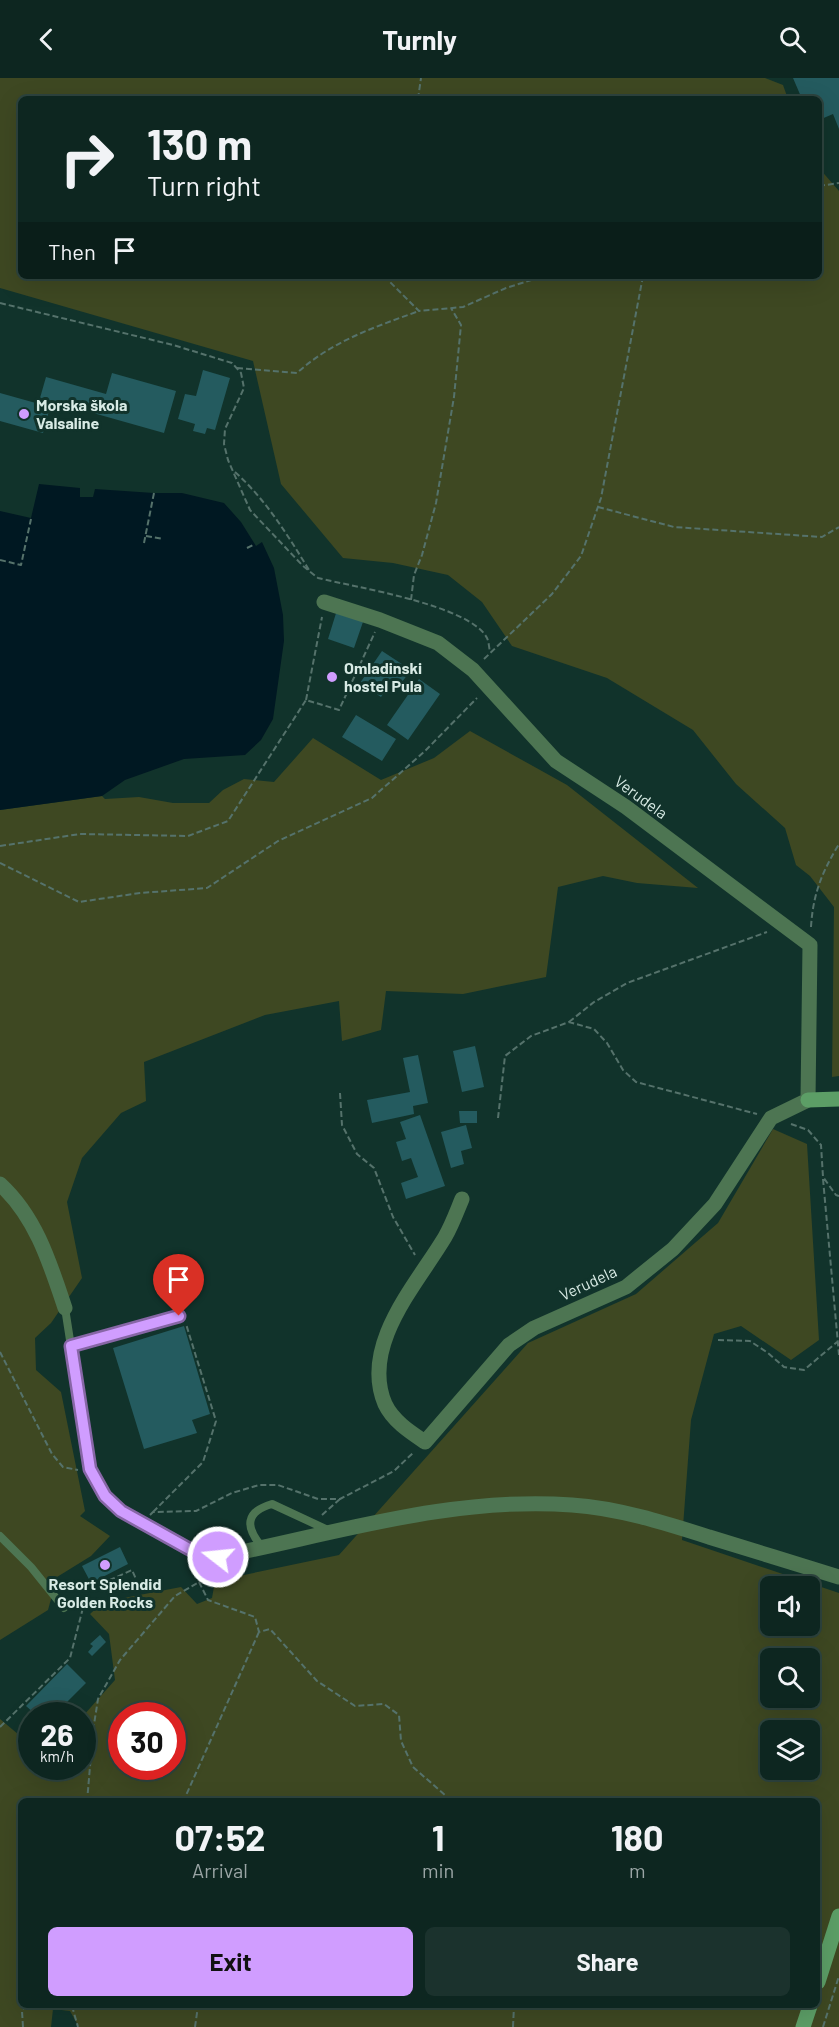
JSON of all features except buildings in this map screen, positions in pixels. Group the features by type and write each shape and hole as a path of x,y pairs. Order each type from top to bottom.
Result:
{"main road":[{"path":"808,1101 839,1099"},
{"path":"820,1976 839,1916"},
{"path":"803,2027 809,2008"}],"street":[{"name":"Verudela","path":"324,602 380,620 438,643 473,670 556,761 626,807 810,945"},
{"path":"771,1118 808,1101 810,945"},
{"name":"Verudela","path":"425,1442 509,1345 534,1328 626,1287 673,1249 715,1204 771,1118"},
{"path":"0,1184 12,1195 33,1226 49,1261 65,1308"},
{"path":"425,1442 402,1426 386,1405 379,1381 380,1355 391,1322 447,1234 462,1199"},
{"path":"198,1554 218,1557 403,1517 468,1507 519,1504 573,1505 672,1525 839,1577"}],"lane":[{"path":"65,1308 90,1469 105,1496 121,1511 198,1554"},
{"path":"71,1346 179,1316"},
{"path":"262,1548 253,1536 250,1527 252,1516 259,1508 272,1504 332,1532"},
{"path":"0,1536 31,1567 64,1608"}],"path":[{"path":"418,96 421,78"},
{"path":"822,186 839,183"},
{"path":"387,279 419,311"},
{"path":"236,368 297,373 314,358 355,334 419,311 463,307 506,288 534,279"},
{"path":"0,303 174,345 232,363 241,373 244,388 225,429 224,444 232,470 250,510 318,578 451,612 482,632 488,639 490,652 552,594 581,556 598,507 642,279"},
{"path":"411,600 414,575 422,555 436,503 454,397 461,325 451,308"},
{"path":"232,470 254,488 280,522 310,572"},
{"path":"144,543 154,493"},
{"path":"598,507 674,527 822,537 839,527"},
{"path":"0,560 21,565 31,519"},
{"path":"146,536 163,539"},
{"path":"247,548 255,544"},
{"path":"0,846 80,834 188,836 228,821 306,700 324,602"},
{"path":"306,700 339,710 380,620"},
{"path":"0,863 79,902 140,893 207,888 278,841 372,798 425,751 488,687"},
{"path":"810,945 813,904 824,869 839,844"},
{"path":"498,1118 505,1056 531,1036 569,1022 594,1002 627,983 783,926"},
{"path":"569,1022 594,1029 607,1043 623,1070 636,1082 808,1130 821,1146 839,1355"},
{"path":"340,1093 342,1125 357,1154 374,1168 393,1217 423,1271"},
{"path":"823,1176 839,1196"},
{"path":"142,1522 203,1462 216,1421 183,1314 179,1316"},
{"path":"718,1340 750,1341 784,1367 804,1370 837,1342"},
{"path":"0,1352 52,1454 63,1467 76,1471 90,1469"},
{"path":"313,1522 340,1499 394,1471 425,1442"},
{"path":"153,1512 196,1511 232,1493 259,1485 278,1485 318,1499 340,1499"},
{"path":"87,1798 98,1699 120,1660 174,1596 200,1582 209,1573 218,1557"},
{"path":"105,1592 100,1584 132,1570 136,1579"},
{"path":"185,1798 259,1632 255,1617 208,1600 200,1582"},
{"path":"0,1727 70,1658 85,1600"},
{"path":"259,1632 270,1629 317,1681 355,1706 384,1704 399,1715 401,1741 413,1767 445,1795 444,1798"},
{"path":"823,2027 839,1976"},
{"path":"23,2027 24,2008"},
{"path":"73,2008 78,2027"},
{"path":"195,2027 198,2008"},
{"path":"513,2027 514,2008"}],"green space":[{"path":"0,78 765,78 783,85 787,96 18,96 18,279 822,279 822,171 839,191 839,1076 832,1077 834,907 810,876 796,865 785,828 736,784 693,730 607,678 512,646 482,602 448,575 393,563 343,558 281,484 253,361 0,288"},
{"path":"470,731 567,785 698,888 637,883 603,876 558,887 546,977 463,994 386,991 381,1030 342,1041 339,1001 265,1015 144,1062 146,1101 121,1113 82,1158 67,1202 82,1278 51,1323 35,1338 36,1370 61,1392 85,1511 80,1516 110,1536 91,1556 57,1577 48,1610 0,1640 0,810 102,796 105,799 139,797 173,803 209,803 223,790 244,779 274,782 313,738 381,780 434,758"},
{"path":"773,1129 807,1144 819,1340 791,1360 741,1326 714,1334 691,1420 682,1540 789,1576 760,1576 760,1636 820,1636 820,1587 839,1593 839,2027 79,2027 70,2011 53,2009 51,2027 0,2027 0,1719 18,1734 18,1780 96,1780 95,1702 115,1680 109,1634 90,1614 103,1602 181,1587 197,1604 212,1598 215,1581 339,1555 528,1343 636,1294 718,1223"}],"water":[{"path":"39,484 80,488 80,497 93,497 95,489 182,493 224,503 241,522 256,546 262,542 274,568 283,615 284,641 273,719 261,740 245,755 184,759 125,780 102,796 0,810 0,511 31,518"}],"place":[{"name":"Morska škola Valsaline","path":"24,414"},
{"name":"Omladinski hostel Pula","path":"332,677"},
{"name":"Resort Splendid Golden Rocks","path":"105,1565"}],"route":[{"path":"179,1316 71,1346 90,1469 105,1496 121,1511 198,1554 218,1557"}]}
